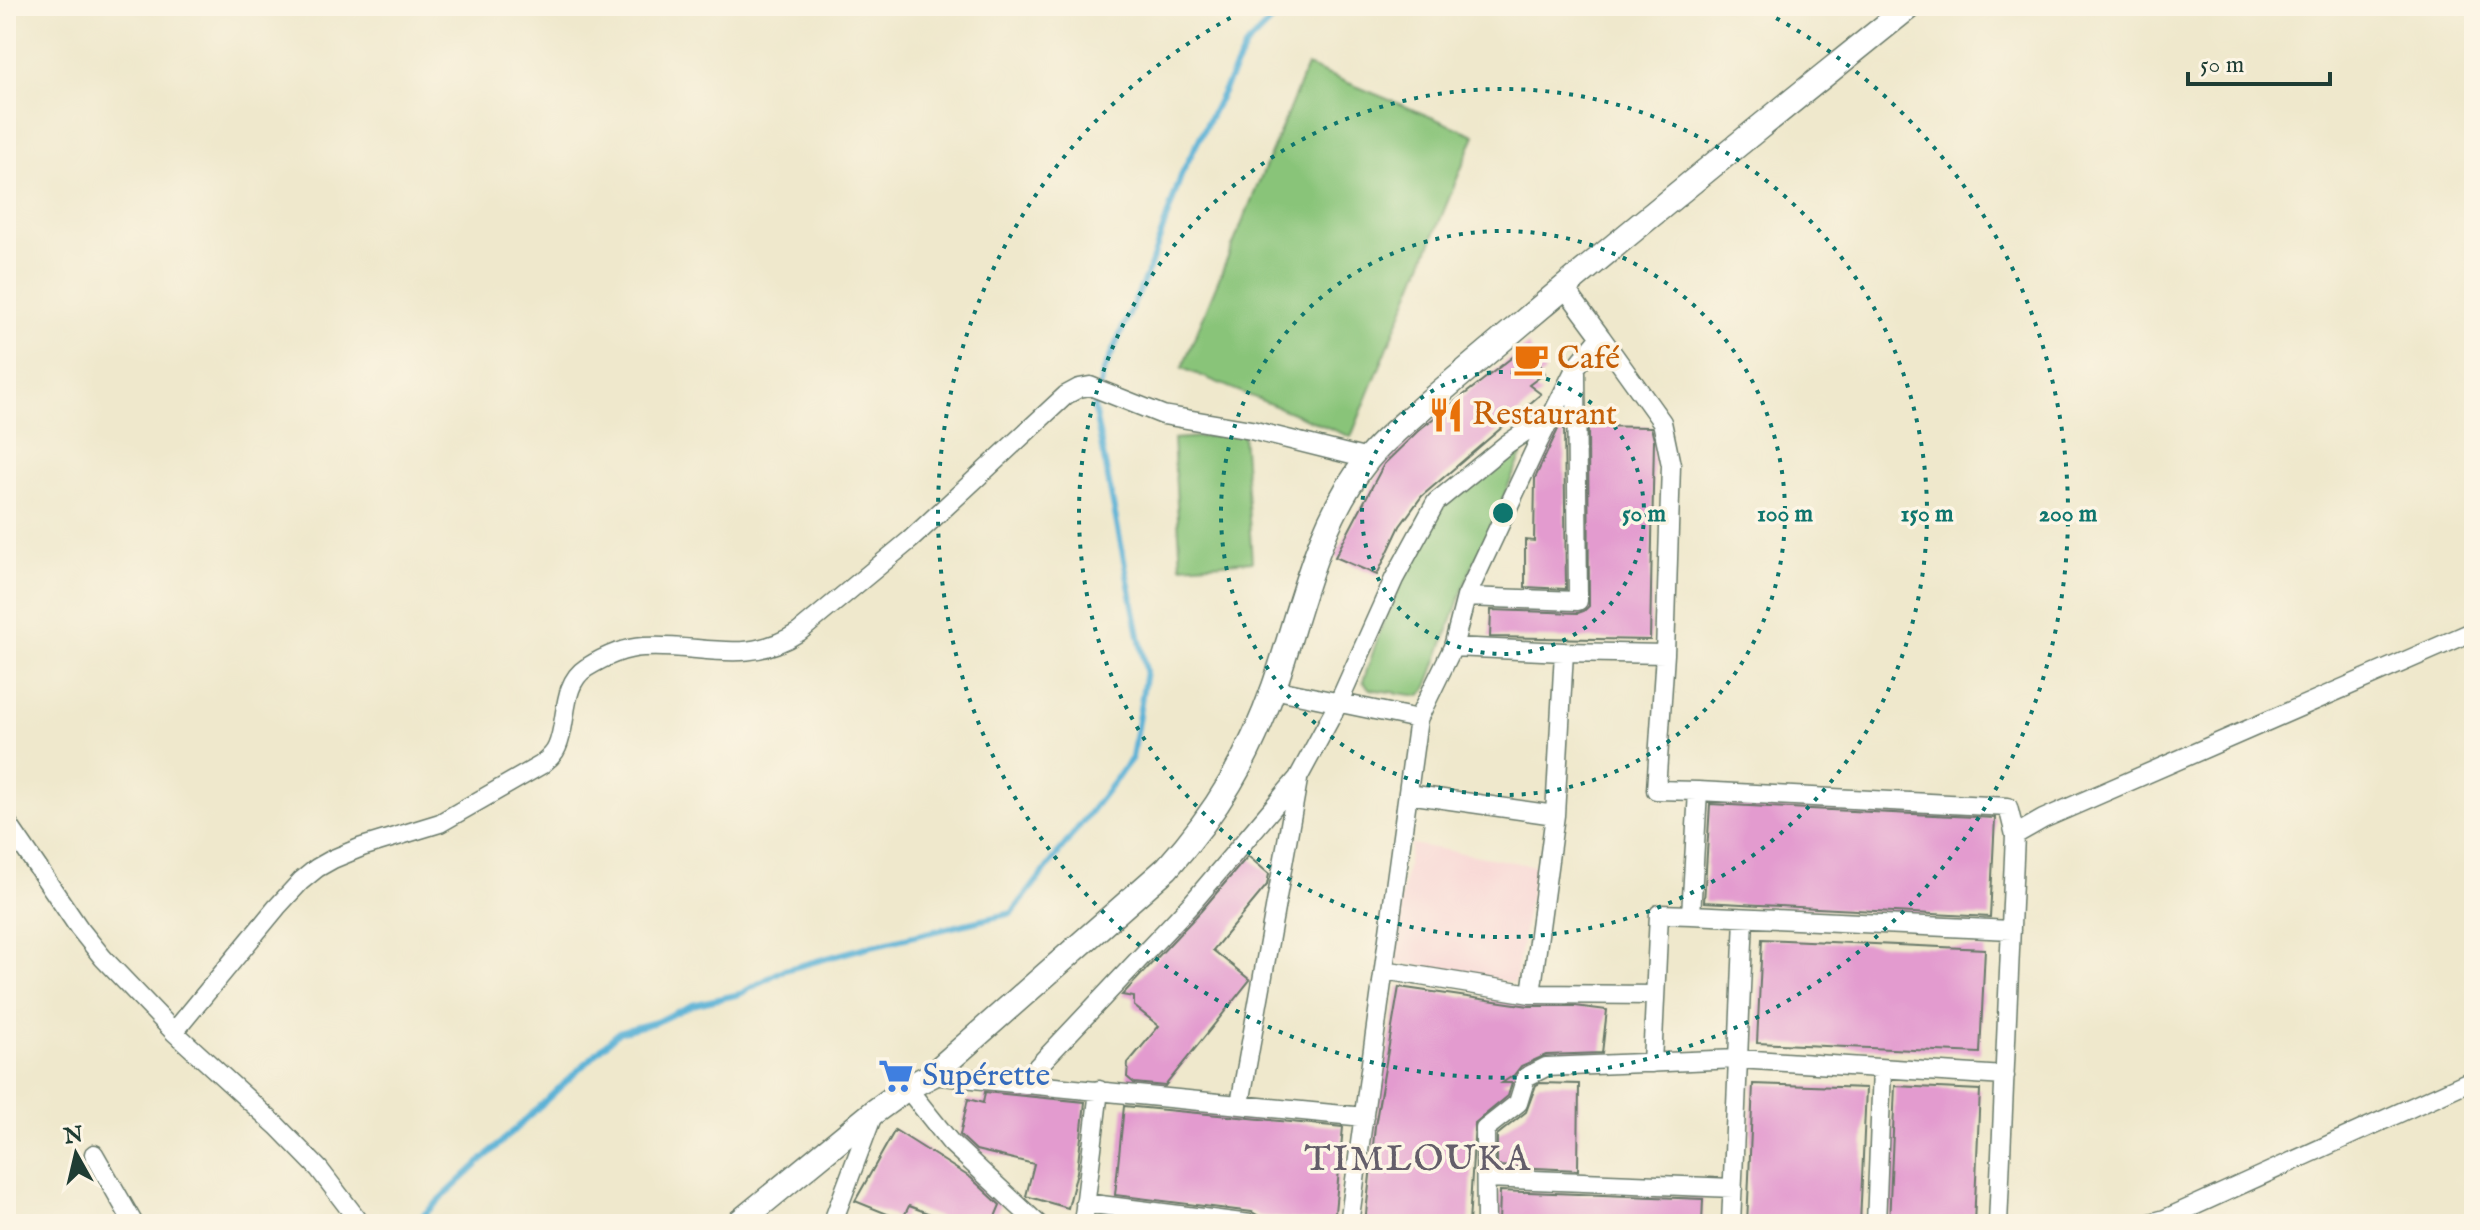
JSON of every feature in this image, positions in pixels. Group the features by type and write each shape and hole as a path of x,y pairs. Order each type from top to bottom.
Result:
{"street":[{"path":"737,1224 874,1112 907,1088 932,1075 1167,868 1208,820 1239,769 1273,689 1320,549 1347,491 1368,459 1396,431 1564,287 1910,6"},
{"path":"1564,287 1662,422 1671,465 1665,654 1656,790 2008,807 2015,835 1998,1224"},
{"path":"1349,1224 1418,719 1453,647 1466,597 1553,414 1576,367 1601,337"},
{"path":"1466,597 1578,601 1576,367"},
{"path":"174,1032 277,907 317,868 362,847 440,823 551,757 558,746 571,688 584,669 619,652 644,647 719,651 767,648 781,644 910,540 1066,395 1079,388 1090,386 1163,415 1251,430 1368,459"},
{"path":"1023,1082 1192,903 1298,778 1338,704 1394,579 1436,502 1507,444 1553,414"},
{"path":"2015,835 2043,819 2474,631"},
{"path":"1453,647 1665,654"},
{"path":"1531,994 1555,815 1564,652"},
{"path":"1273,689 1418,719"},
{"path":"1240,1104 1298,778"},
{"path":"1691,915 1698,791"},
{"path":"1408,794 1555,815"},
{"path":"6,821 103,958 174,1032 277,1126 319,1169 361,1224"},
{"path":"1652,1063 1659,914 2011,930"},
{"path":"1731,1224 1744,918"},
{"path":"1384,970 1531,994 1655,995"},
{"path":"1486,1224 1485,1129 1518,1103 1526,1077 1546,1067 1738,1059 2005,1076"},
{"path":"1876,1224 1882,1069"},
{"path":"932,1075 1364,1117"},
{"path":"2147,1224 2165,1219 2474,1079"},
{"path":"907,1088 951,1143 1038,1224"},
{"path":"1083,1224 1099,1090"},
{"path":"832,1224 874,1112"},
{"path":"94,1154 134,1224"},
{"path":"1487,1178 1733,1188"},
{"path":"1085,1203 1250,1224"}],"shaded area":[{"path":"1411,844 1535,866 1515,983 1390,961"}],"green space":[{"path":"1307,66 1475,135 1351,437 1182,368"},
{"path":"1243,434 1252,561 1181,566 1173,439"},
{"path":"1522,443 1522,455 1466,581 1426,690 1419,696 1370,689 1363,682 1383,622 1436,508"}],"building":[{"path":"1528,345 1545,373 1529,385 1541,394 1422,496 1400,526 1377,575 1335,557 1384,464 1420,429"},
{"path":"1561,423 1564,423 1566,589 1525,587 1525,540 1534,541 1535,478"},
{"path":"1588,426 1651,427 1654,440 1650,640 1490,637 1491,610 1578,613 1589,606"},
{"path":"1710,804 1995,818 1990,917 1704,902"},
{"path":"1248,856 1269,874 1267,885 1213,950 1250,980 1165,1086 1134,1083 1127,1077 1128,1063 1159,1026 1134,1006 1134,997 1122,995"},
{"path":"1762,939 1985,949 1980,1053 1757,1043"},
{"path":"1399,987 1529,1006 1607,1010 1602,1053 1546,1055 1521,1066 1502,1083 1512,1083 1508,1096 1475,1123 1469,1224 1365,1224 1375,1126"},
{"path":"1579,1084 1578,1170 1497,1166 1497,1135 1526,1112 1536,1085"},
{"path":"1753,1084 1866,1088 1860,1224 1747,1224"},
{"path":"1895,1086 1980,1090 1974,1224 1889,1224"},
{"path":"985,1092 1085,1102 1077,1172 1068,1208 1026,1196 1034,1164 976,1150 960,1135 968,1099 983,1103"},
{"path":"1124,1106 1343,1127 1334,1223 1259,1216 1252,1212 1115,1195"},
{"path":"895,1130 971,1178 1000,1205 992,1224 957,1224 909,1206 902,1220 855,1201"},
{"path":"1500,1191 1703,1199 1702,1224 1499,1224"}],"waterway":[{"path":"414,1224 619,1032 656,1022 692,1005 740,994 781,971 1012,913 1132,758 1146,671 1094,408 1103,373 1150,267 1182,173 1246,46 1286,6"}],"place":[{"name":"Café","path":"1531,359"},
{"name":"Restaurant","path":"1446,415"},
{"name":"Supérette","path":"896,1076"}],"district":[{"name":"TIMLOUKA","path":"1418,1160"}]}
